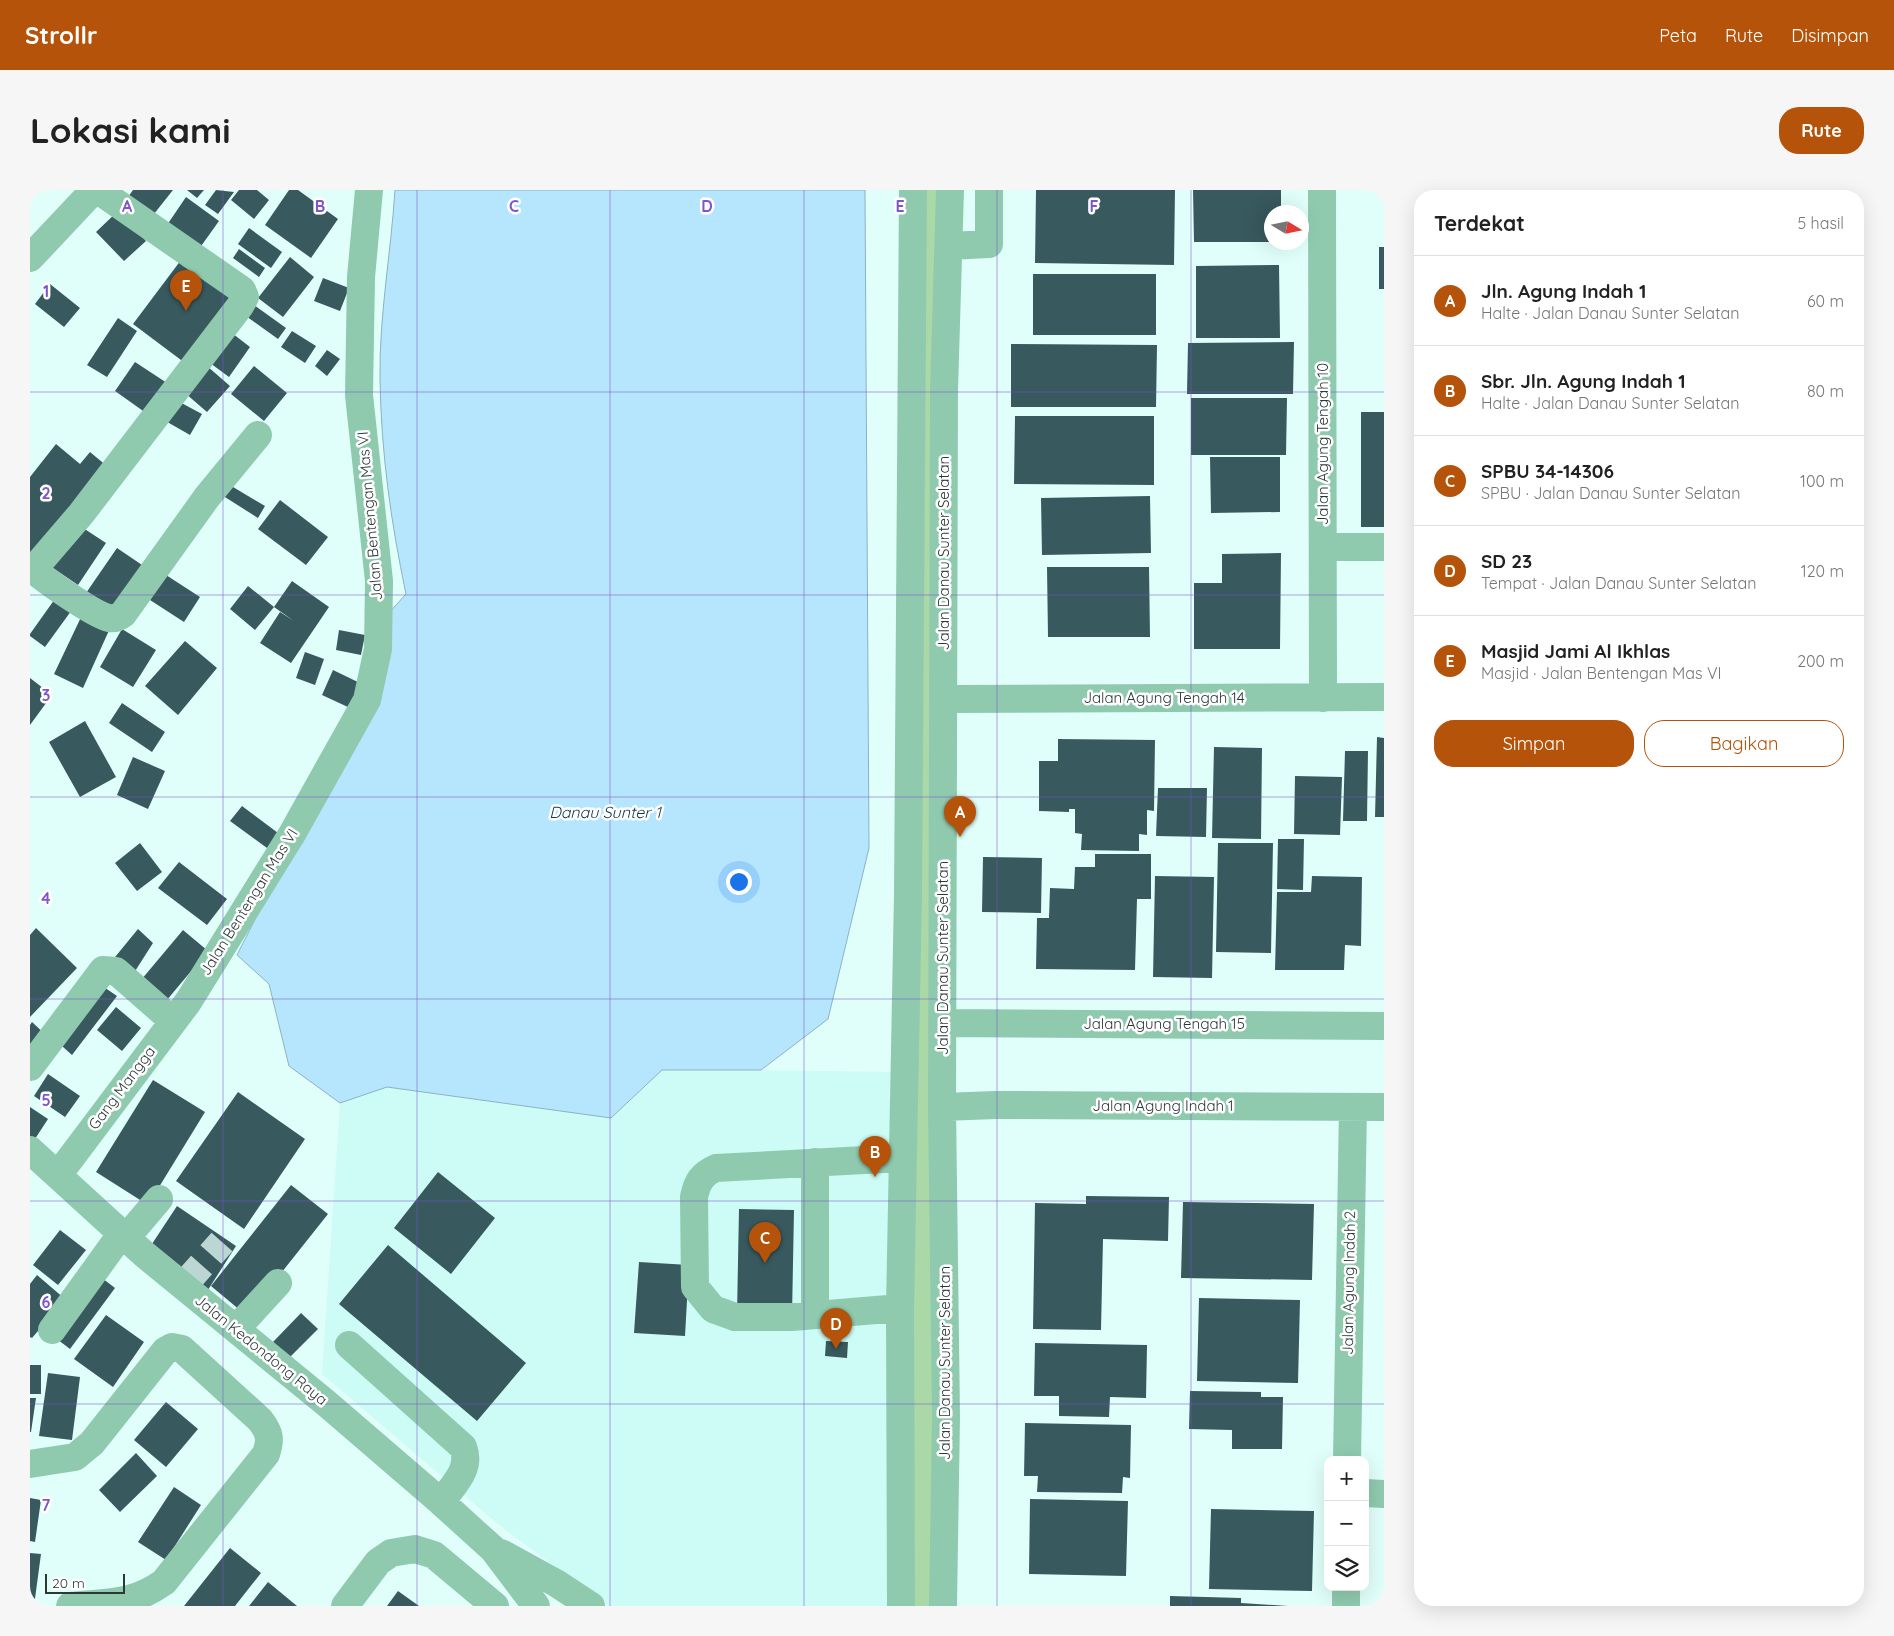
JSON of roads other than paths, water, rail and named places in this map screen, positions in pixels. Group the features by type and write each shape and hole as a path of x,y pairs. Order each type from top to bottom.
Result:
{"street":[{"path":"30,258 96,190 242,290 245,297 229,321 81,514 32,568 86,606 108,618 117,618 123,614 207,497 258,435"},
{"name":"Jalan Bentengan Mas VI","path":"180,1011 292,834 367,700 378,649 379,581 358,395 361,277 369,190"},
{"path":"901,1606 900,1308 908,864 913,190"},
{"name":"Jalan Danau Sunter Selatan","path":"943,1606 946,1416 942,1107 944,1023 944,390 950,190"},
{"path":"949,246 989,244 989,190"},
{"name":"Jalan Agung Tengah 10","path":"1322,190 1323,698"},
{"path":"1323,547 1384,547"},
{"name":"Jalan Agung Tengah 14","path":"944,699 1384,697"},
{"path":"30,1067 103,970 116,971 180,1011"},
{"name":"Gang Mangga","path":"58,1175 180,1011"},
{"name":"Jalan Agung Tengah 15","path":"944,1023 1384,1026"},
{"name":"Jalan Agung Indah 1","path":"942,1107 1006,1105 1384,1107"},
{"name":"Jalan Agung Indah 2","path":"1347,1456 1353,1107"},
{"name":"Jalan Kedondong Raya","path":"30,1150 124,1236 441,1502 493,1549 536,1606"},
{"path":"900,1308 815,1315 735,1317 713,1309 696,1287 694,1197 696,1185 705,1173 716,1168 902,1158"},
{"path":"815,1162 815,1315"},
{"path":"52,1330 124,1236 159,1199"},
{"path":"236,1329 278,1284"},
{"path":"349,1345 463,1447 466,1456 464,1470 441,1502"},
{"path":"30,1464 75,1457 92,1443 165,1351 172,1348 182,1349 260,1420 269,1431 271,1440 266,1454 164,1582 148,1594 132,1600 70,1606"},
{"path":"1369,1494 1384,1494"},
{"path":"345,1606 378,1562 391,1553 414,1549 434,1554 496,1606"},
{"name":"Jalan Kedondong Raya","path":"493,1549 556,1583 591,1606"},
{"path":"1346,1591 1346,1606"}],"water":[{"name":"Danau Sunter 1","path":"395,190 865,190 869,848 828,1019 761,1070 662,1070 611,1118 387,1087 340,1103 289,1066 269,984 237,955 377,678 388,614 406,594 388,487 382,433 380,379 381,332"}],"tunnel":[{"path":"183,1286 222,1242"}],"place":[{"name":"Masjid Jami Al Ikhlas","path":"186,311"},
{"name":"Jln. Agung Indah 1","path":"960,837"},
{"name":"Sbr. Jln. Agung Indah 1","path":"875,1177"},
{"name":"SPBU 34-14306","path":"765,1263"},
{"name":"SD 23","path":"836,1349"}]}
